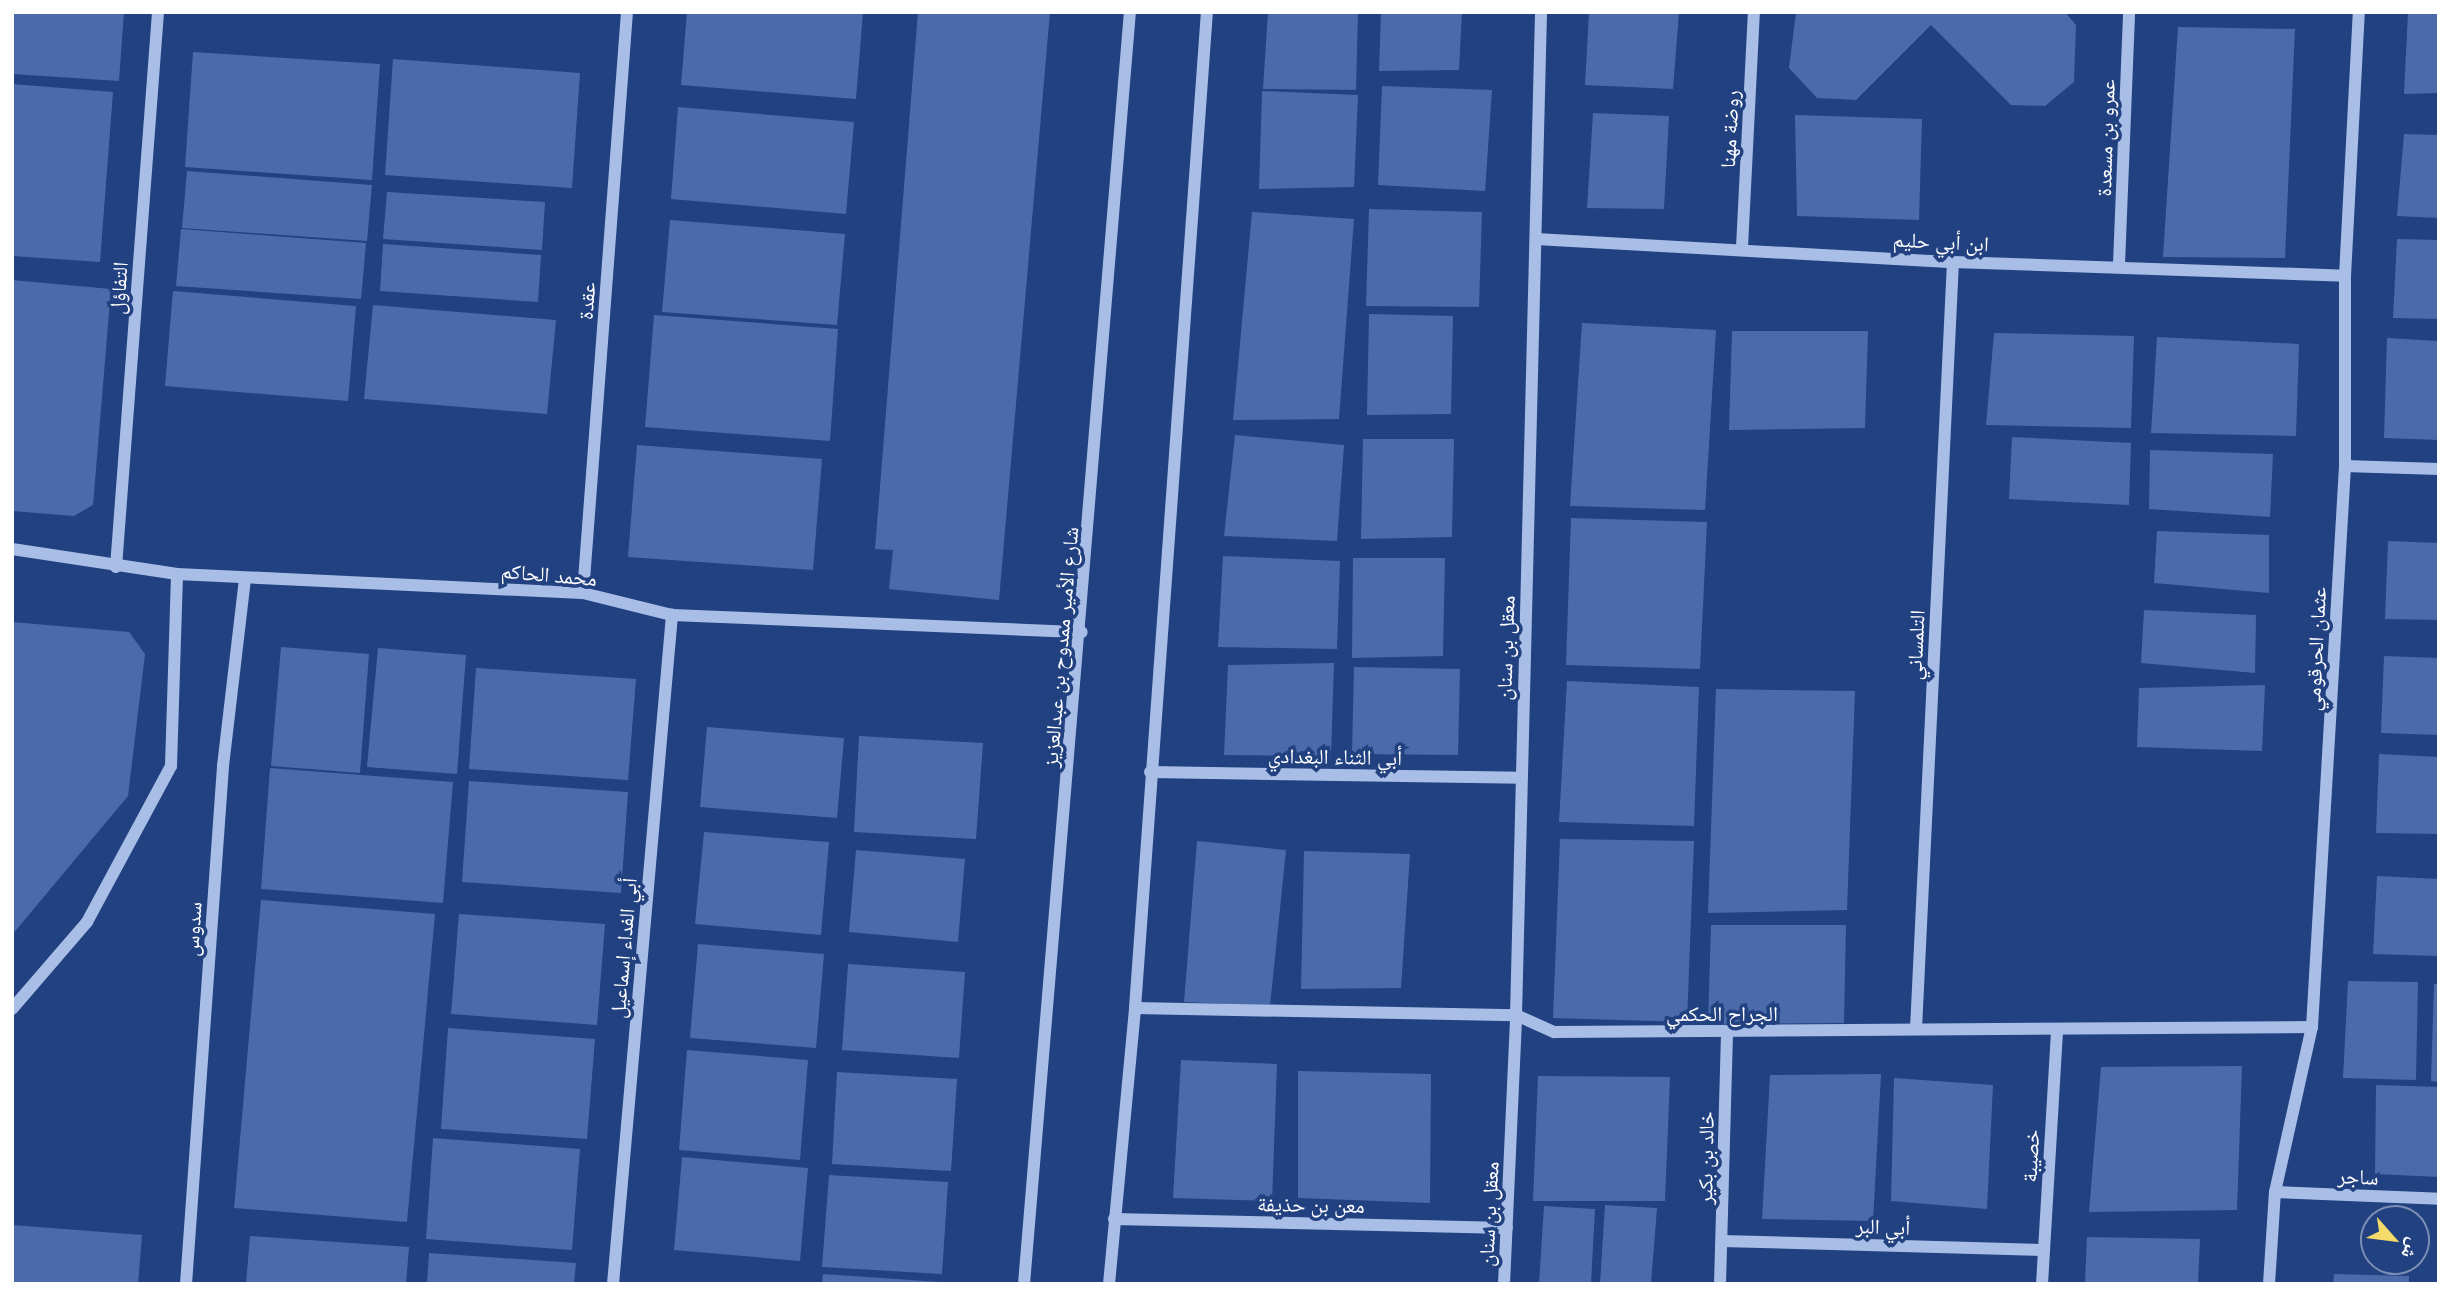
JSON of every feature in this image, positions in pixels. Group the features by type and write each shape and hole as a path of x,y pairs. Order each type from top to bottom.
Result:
{"street":[{"name":"التفاؤل","path":"116,567 158,12"},
{"name":"عقدة","path":"583,593 627,12"},
{"name":"شارع الأمير ممدوح بن عبدالعزيز","path":"1024,1284 1082,632 1130,12"},
{"path":"1109,1284 1135,1008 1207,12"},
{"name":"معقل بن سنان","path":"1504,1284 1516,1015 1541,12"},
{"name":"روضة مهنا","path":"1742,247 1754,12"},
{"name":"عمرو بن مسعدة","path":"2119,264 2129,12"},
{"name":"عثمان الحرقومي","path":"2269,1284 2275,1192 2312,1027 2345,467 2345,276 2359,12"},
{"name":"ابن أبي حليم","path":"1536,239 1742,247 1953,262 2119,264 2345,276"},
{"name":"التلمساني","path":"1916,1029 1953,262"},
{"path":"2345,467 2439,469"},
{"name":"محمد الحاكم","path":"12,549 116,567 177,574 583,593 672,615 1082,632"},
{"path":"12,1009 87,922 171,765 177,574"},
{"name":"سدوس","path":"186,1284 223,766 245,578"},
{"name":"أبي الفداء إسماعيل","path":"613,1284 672,615"},
{"name":"أبي الثناء البغدادي","path":"1150,772 1521,778"},
{"name":"الجراح الحكمي","path":"1135,1008 1516,1015 1554,1032 1727,1034 1916,1029 2312,1027"},
{"name":"خصيبة","path":"2042,1284 2057,1030"},
{"name":"خالد بن بكير","path":"1720,1284 1727,1034"},
{"name":"ساجر","path":"2275,1192 2439,1199"},
{"name":"معن بن حذيفة","path":"1114,1219 1507,1228"},
{"name":"أبي البر","path":"1722,1241 2044,1250"}],"building":[{"path":"12,12 124,12 119,81 12,74"},
{"path":"687,12 863,12 856,99 681,85"},
{"path":"918,12 1050,12 999,600 889,589 893,550 875,549"},
{"path":"1268,12 1358,12 1356,90 1263,89"},
{"path":"1381,12 1462,12 1459,70 1379,71"},
{"path":"1589,12 1679,12 1673,89 1585,85"},
{"path":"1796,12 2065,12 2076,25 2074,82 2045,106 2011,105 1931,25 1856,100 1817,98 1789,68"},
{"path":"2408,12 2439,12 2439,93 2404,94"},
{"path":"2178,27 2295,29 2285,258 2163,257"},
{"path":"193,52 380,64 372,180 185,167"},
{"path":"393,59 580,73 572,188 385,175"},
{"path":"12,84 113,92 100,262 12,256"},
{"path":"1382,86 1492,90 1485,191 1378,185"},
{"path":"1262,91 1358,95 1354,187 1259,189"},
{"path":"678,107 854,122 846,214 671,199"},
{"path":"1593,113 1669,116 1664,209 1587,208"},
{"path":"1795,115 1922,119 1919,220 1797,216"},
{"path":"2404,134 2439,135 2439,218 2397,216"},
{"path":"187,171 372,185 367,241 182,228"},
{"path":"387,192 545,202 542,250 383,239"},
{"path":"1369,209 1482,212 1479,307 1366,306"},
{"path":"1252,212 1354,219 1339,419 1233,420"},
{"path":"670,220 845,234 837,325 662,312"},
{"path":"181,229 366,243 361,299 176,286"},
{"path":"2397,239 2439,240 2439,319 2393,318"},
{"path":"383,244 541,255 538,302 380,291"},
{"path":"12,280 111,289 93,505 74,516 12,511"},
{"path":"173,291 356,306 348,401 165,386"},
{"path":"373,305 556,320 547,414 364,399"},
{"path":"1369,314 1453,316 1451,414 1367,415"},
{"path":"654,315 838,329 830,441 645,427"},
{"path":"1582,323 1716,330 1705,510 1570,506"},
{"path":"1732,331 1868,331 1865,428 1729,430"},
{"path":"1994,333 2134,336 2131,428 1986,425"},
{"path":"2157,337 2299,344 2296,436 2151,433"},
{"path":"2387,338 2439,341 2439,440 2384,438"},
{"path":"1235,435 1344,445 1337,541 1224,536"},
{"path":"2012,437 2131,443 2129,505 2009,499"},
{"path":"1363,439 1454,439 1452,537 1361,539"},
{"path":"637,445 822,459 813,570 628,557"},
{"path":"2150,450 2273,454 2270,517 2149,509"},
{"path":"1571,518 1707,522 1700,669 1566,665"},
{"path":"2157,531 2269,535 2269,593 2154,583"},
{"path":"2388,541 2439,543 2439,620 2385,619"},
{"path":"1223,556 1340,561 1337,649 1218,647"},
{"path":"1353,558 1445,558 1443,656 1352,658"},
{"path":"2144,610 2256,615 2255,673 2141,663"},
{"path":"12,622 129,632 145,654 128,796 12,935"},
{"path":"281,647 369,654 360,773 271,766"},
{"path":"378,648 466,655 457,774 367,767"},
{"path":"2384,656 2439,658 2439,735 2381,733"},
{"path":"1334,663 1331,756 1224,755 1228,665"},
{"path":"1354,667 1460,669 1458,755 1352,754"},
{"path":"476,668 636,679 628,780 469,769"},
{"path":"1567,681 1699,687 1694,826 1559,822"},
{"path":"2265,685 2262,751 2137,747 2139,688"},
{"path":"1716,689 1855,691 1847,910 1708,913"},
{"path":"707,727 844,738 837,818 700,807"},
{"path":"859,736 983,743 976,839 854,832"},
{"path":"2379,754 2439,757 2439,834 2376,833"},
{"path":"270,768 453,782 443,903 261,889"},
{"path":"469,781 628,792 621,893 462,882"},
{"path":"704,832 829,842 821,935 695,924"},
{"path":"1560,839 1694,841 1687,1022 1553,1018"},
{"path":"1197,841 1286,850 1270,1006 1184,1002"},
{"path":"856,850 965,859 958,942 849,932"},
{"path":"1304,851 1410,854 1401,988 1301,989"},
{"path":"2377,876 2439,879 2439,956 2373,954"},
{"path":"261,900 435,914 407,1222 234,1208"},
{"path":"459,914 605,924 597,1025 451,1014"},
{"path":"1711,925 1846,925 1844,1023 1708,1024"},
{"path":"698,944 824,954 816,1048 690,1038"},
{"path":"848,964 965,972 959,1058 842,1050"},
{"path":"2348,981 2418,982 2416,1080 2343,1078"},
{"path":"2434,984 2439,984 2439,1082 2431,1081"},
{"path":"448,1028 595,1039 587,1139 441,1129"},
{"path":"687,1050 808,1060 800,1160 679,1150"},
{"path":"1181,1060 1277,1064 1272,1201 1173,1198"},
{"path":"2242,1066 2237,1210 2089,1212 2101,1067"},
{"path":"1298,1071 1431,1074 1430,1203 1298,1198"},
{"path":"837,1072 957,1079 951,1171 832,1164"},
{"path":"1881,1074 1873,1221 1762,1219 1770,1075"},
{"path":"1538,1076 1670,1077 1665,1201 1533,1201"},
{"path":"1894,1078 1993,1085 1987,1209 1891,1201"},
{"path":"2376,1085 2439,1087 2439,1177 2375,1174"},
{"path":"433,1138 580,1149 572,1250 426,1239"},
{"path":"682,1157 808,1168 800,1261 674,1250"},
{"path":"829,1175 948,1182 942,1274 822,1267"},
{"path":"1605,1205 1657,1208 1651,1284 1600,1284"},
{"path":"1544,1206 1595,1209 1591,1284 1539,1284"},
{"path":"12,1225 142,1235 138,1284 12,1284"},
{"path":"250,1236 409,1247 406,1284 246,1284"},
{"path":"2087,1237 2200,1239 2198,1284 2085,1284"},
{"path":"429,1253 576,1263 574,1284 427,1284"},
{"path":"823,1274 940,1282 940,1284 822,1284"},
{"path":"2334,1274 2409,1276 2409,1284 2333,1284"}]}
